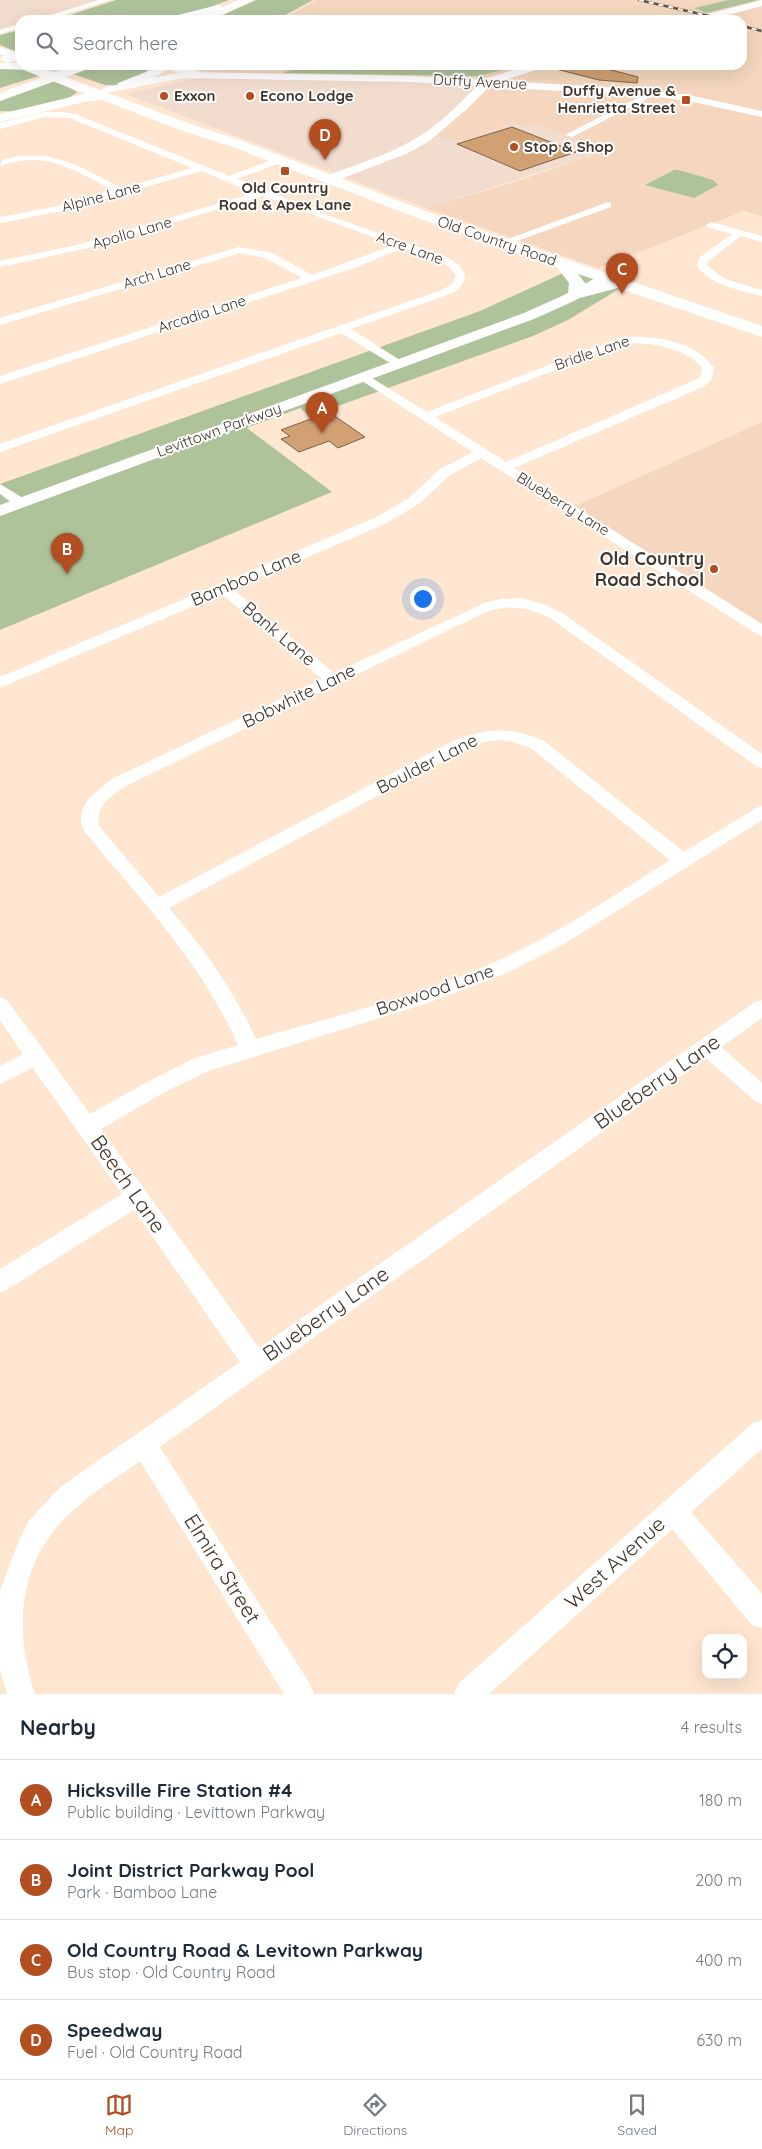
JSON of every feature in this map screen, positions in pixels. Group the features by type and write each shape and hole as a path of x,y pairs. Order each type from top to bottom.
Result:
{"highway":[{"path":"214,14 236,0"},
{"path":"214,14 249,0"},
{"path":"0,97 73,70"},
{"path":"0,118 113,92 158,70"},
{"path":"182,70 196,75"},
{"path":"191,70 196,75"},
{"path":"0,92 74,74 80,94 72,99 14,112 0,113"}],"main road":[{"name":"Old Country Road","path":"56,70 74,74 113,92 214,132 235,143 423,215 762,332"},
{"path":"563,264 577,283 576,294 610,281"}],"street":[{"path":"56,15 106,0"},
{"path":"717,15 762,4"},
{"path":"0,32 15,28"},
{"path":"330,179 404,150 424,139 462,107 487,82 525,70"},
{"name":"Duffy Avenue","path":"113,92 182,75 487,82 654,93 698,100 762,114"},
{"path":"569,135 654,93"},
{"name":"Acre Lane","path":"0,126 45,115 65,114 262,193 443,259 456,266 460,271 460,282 446,292 0,448"},
{"path":"0,163 19,158 45,157 98,179 121,192"},
{"path":"228,179 280,160"},
{"name":"Alpine Lane","path":"0,220 28,216 121,192 201,168"},
{"name":"Apollo Lane","path":"0,264 66,252 262,193"},
{"path":"502,243 608,205"},
{"path":"711,225 762,238"},
{"path":"739,233 703,260 702,266 706,272 715,278 762,293"},
{"name":"Arcadia Lane","path":"0,380 353,265 403,245"},
{"name":"Arch Lane","path":"0,322 239,250 252,250 271,255 311,279"},
{"name":"Levittown Parkway","path":"0,510 530,316 576,294"},
{"path":"341,328 399,364"},
{"name":"Bridle Lane","path":"425,417 622,340 638,338 658,341 697,356 708,368 706,379 687,390 505,467"},
{"name":"Blueberry Lane","path":"363,377 762,631"},
{"name":"Bamboo Lane","path":"0,683 382,520 415,500 444,472 481,453"},
{"path":"0,488 21,503"},
{"name":"Bank Lane","path":"224,588 333,680"},
{"name":"Bobwhite Lane","path":"250,1049 233,1010 194,950 92,828 89,821 90,813 100,796 120,782 486,607 513,602 532,604 557,616 762,762"},
{"name":"Boulder Lane","path":"157,906 461,744 487,734 509,735 538,745 683,861"},
{"name":"Boxwood Lane","path":"88,1126 156,1087 202,1064 422,997 500,968 557,939 762,812"},
{"name":"Beech Lane","path":"0,1005 256,1364"},
{"name":"Blueberry Lane","path":"21,1694 9,1654 8,1610 14,1581 36,1532 68,1497 762,1008"},
{"path":"707,1047 762,1095"},
{"path":"0,1076 37,1056"},
{"path":"0,1281 136,1197"},
{"name":"West Avenue","path":"468,1694 762,1432"},
{"name":"Elmira Street","path":"143,1443 300,1694"},
{"path":"673,1511 762,1615"}],"shaded area":[{"path":"0,0 100,0 48,15 15,15 15,24 0,29"},
{"path":"316,0 762,0 762,216 744,211 598,268 426,208 512,183 602,152 563,133 534,125 525,127 510,123 465,141 436,137 491,83 535,70 747,70 747,15 719,15 705,12 695,15 290,15"},
{"path":"200,70 511,70 485,78 218,73"},
{"path":"203,77 491,83 437,137 465,141 510,123 525,127 534,125 563,133 602,152 426,208 126,94"},
{"name":"Old Country Road School","path":"762,422 762,630 571,508"}],"green space":[{"path":"116,0 229,0 184,15 70,15"},
{"path":"256,0 313,0 285,15 223,15"},
{"path":"729,0 759,0 706,13 694,8"},
{"path":"15,31 15,51 0,45 0,35"},
{"path":"0,67 27,70 42,75 0,88"},
{"path":"79,70 152,70 117,85 105,85 70,73"},
{"path":"290,70 503,70 478,76 283,73"},
{"path":"53,79 77,92 63,100 40,107 17,111 0,111 0,101"},
{"path":"674,170 713,180 718,185 694,198 645,185"},
{"path":"572,269 624,286 568,320 533,336 310,416 300,408 247,428 332,492 0,630 0,484 480,311"}],"building":[{"path":"560,70 611,70 638,77 637,83 599,80"},
{"name":"Stop & Shop","path":"512,127 576,152 520,171 457,144"},
{"path":"326,410 365,437 338,448 329,441 299,452 281,439 290,436 281,430 316,417 313,415"}],"railway":[{"path":"639,0 705,15"},
{"path":"747,27 762,31"}],"place":[{"name":"Exxon","path":"164,96"},
{"name":"Econo Lodge","path":"250,96"},
{"name":"Duffy Avenue & Henrietta Street","path":"686,100"},
{"name":"Stop & Shop","path":"514,147"},
{"name":"Speedway","path":"325,160"},
{"name":"Old Country Road & Apex Lane","path":"285,171"},
{"name":"Old Country Road & Levitown Parkway","path":"622,294"},
{"name":"Hicksville Fire Station #4","path":"322,433"},
{"name":"Old Country Road School","path":"714,569"},
{"name":"Joint District Parkway Pool","path":"67,574"}]}
